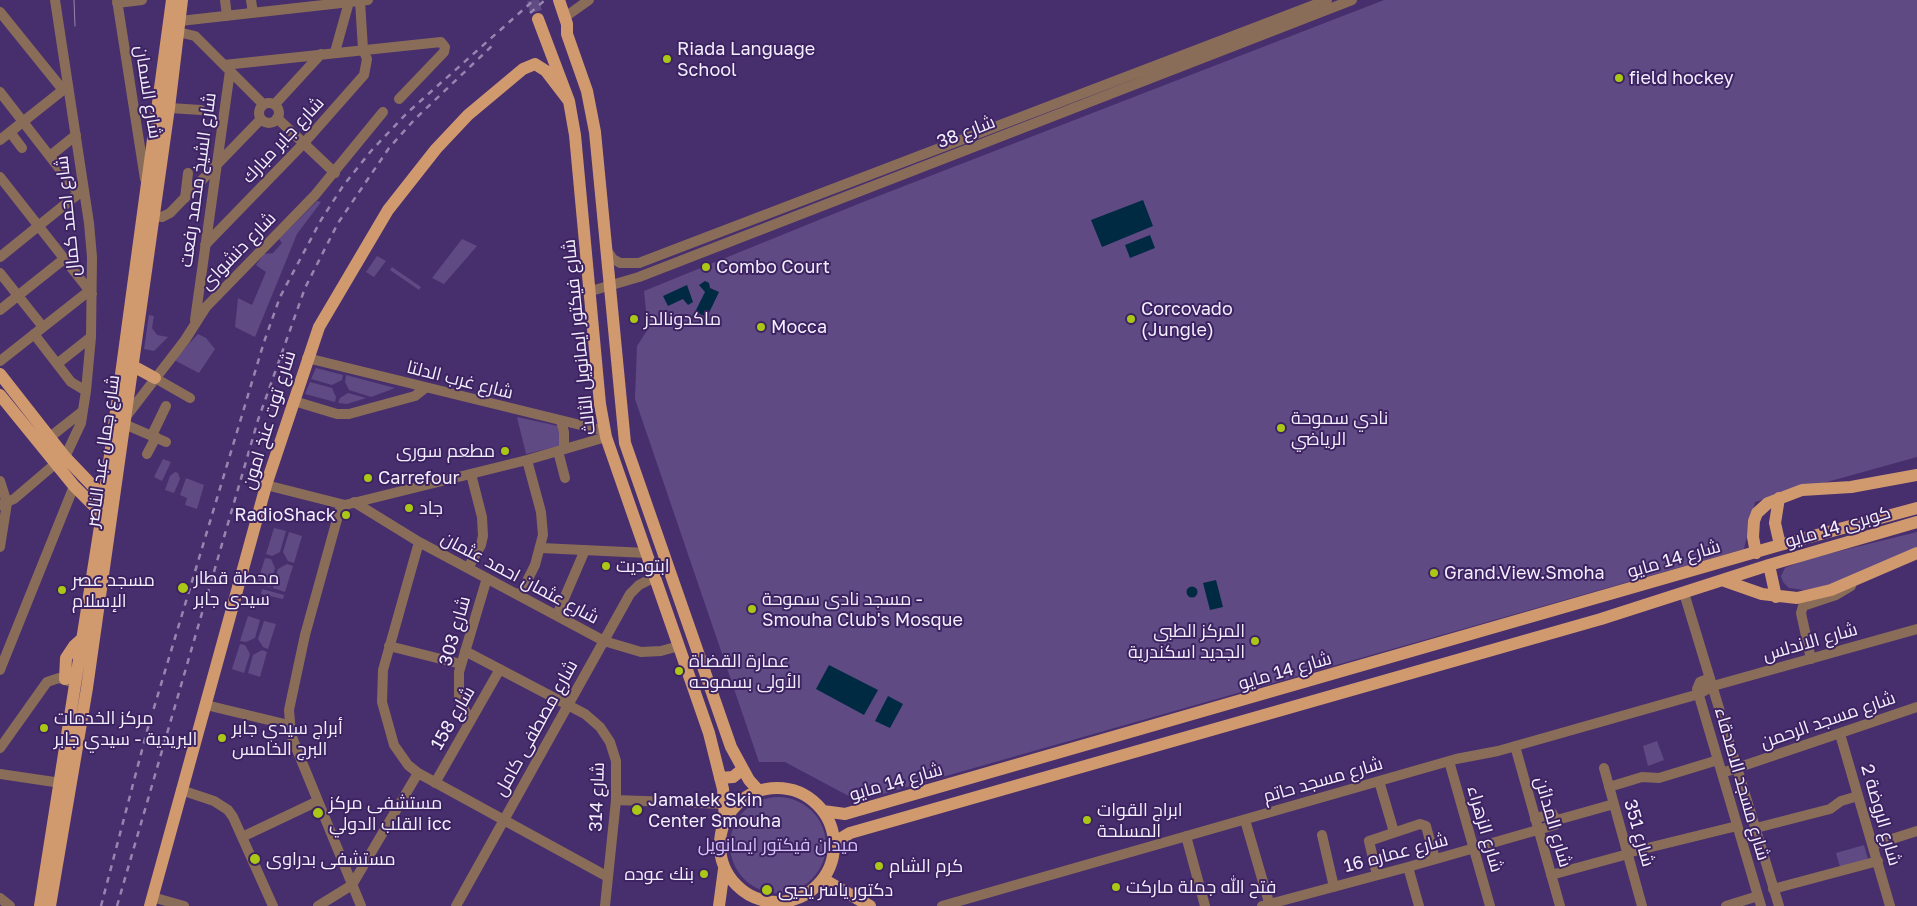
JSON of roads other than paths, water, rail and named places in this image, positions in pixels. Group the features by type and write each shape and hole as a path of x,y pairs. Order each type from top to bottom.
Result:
{"main road":[{"name":"شارع جمال عبد الناصر","path":"40,906 76,684 106,518 172,0"},
{"name":"شارع جمال عبد الناصر","path":"108,503 124,422 152,216 169,108 182,0"},
{"name":"شارع فيكتور ايمانويل الثالث","path":"550,0 559,24 567,34"},
{"name":"شارع فيكتور ايمانويل الثالث","path":"559,0 565,17 567,34 580,67 596,132 601,175 605,248 625,443 731,747 743,769 759,791"},
{"name":"شارع فيكتور ايمانويل الثالث","path":"538,19 569,101 575,135 605,434 709,734 720,778 726,819"},
{"name":"شارع توت عنخ امون","path":"151,901 266,485 307,358 319,327 388,210 450,132 528,66 541,66 569,101"},
{"path":"575,135 596,132"},
{"path":"132,366 155,378"},
{"path":"0,374 50,437 74,486 106,518"},
{"path":"0,395 60,460 108,503"},
{"path":"1756,553 1753,537 1754,521 1761,508 1779,498 1802,490 1851,487 1917,475"},
{"path":"1779,498 1775,523 1780,545"},
{"name":"كوبرى 14 مايو","path":"1780,545 1917,508"},
{"name":"شارع جمال عبد الناصر","path":"50,906 76,684 65,665 69,652 84,637 106,518"},
{"name":"كوبرى 14 مايو","path":"1769,565 1917,522"},
{"name":"شارع 14 مايو","path":"823,811 845,814 1780,545"},
{"name":"شارع 14 مايو","path":"1722,580 1748,590 1776,597 1807,597 1863,577 1917,553"},
{"path":"1769,565 1776,597"},
{"name":"شارع 14 مايو","path":"834,848 840,839 850,833 1626,612 1769,565"},
{"path":"1142,730 1140,738 1145,750"},
{"path":"720,778 733,777 743,769"},
{"path":"719,906 724,869 719,840 726,819 736,805 759,791 774,788 790,789 804,795 823,811 831,826 834,848 829,870 823,880 810,892 794,900 754,903 735,885 724,869"},
{"path":"823,880 870,906"}],"street":[{"path":"117,2 142,0"},
{"path":"225,0 227,16"},
{"path":"251,0 253,13"},
{"path":"179,26 227,16 364,0"},
{"name":"شارع جابر مبارك","path":"205,244 304,143 364,75 367,65 363,49 364,0"},
{"path":"565,17 589,0"},
{"name":"شارع 38","path":"591,291 639,277 1216,48 1327,0"},
{"name":"شارع 38","path":"605,248 613,259 620,263 639,263 1216,48 1352,0"},
{"name":"شارع احمد كمال","path":"54,1 65,88 76,135 92,257 90,293 91,337 83,411 77,435 60,460"},
{"name":"شارع السمان","path":"117,2 147,189"},
{"path":"335,52 348,2"},
{"path":"0,12 65,88 0,140"},
{"path":"179,26 195,36 263,104"},
{"path":"227,68 335,52 437,41 444,45 444,52 399,98"},
{"path":"275,104 321,54"},
{"name":"شارع الشيخ محمد رفعت","path":"195,324 227,68"},
{"path":"0,92 50,156 82,192 0,257"},
{"path":"261,119 259,111 263,104 268,102 275,104 279,110 278,118"},
{"path":"169,108 200,110"},
{"name":"شارع دنشواى","path":"124,422 211,302 335,173 383,112"},
{"path":"278,118 335,173"},
{"path":"261,119 270,123 278,118"},
{"path":"152,216 167,215 261,119"},
{"path":"10,132 22,148"},
{"path":"50,156 76,135"},
{"path":"185,198 188,173"},
{"path":"0,178 90,293 0,361"},
{"path":"0,310 64,259"},
{"path":"0,274 43,327"},
{"path":"34,334 71,382 86,391"},
{"path":"57,364 91,337"},
{"name":"شارع غرب الدلتا","path":"307,358 561,421 605,434"},
{"path":"155,378 190,398"},
{"path":"294,401 337,414 349,414 415,396 425,388"},
{"path":"147,454 166,406"},
{"path":"50,437 83,411"},
{"path":"561,421 564,432 561,450 565,478"},
{"path":"124,422 166,442"},
{"path":"266,485 341,505 527,460 605,434"},
{"path":"4,504 60,460"},
{"path":"520,595 535,565 543,535 541,512 527,460"},
{"path":"468,568 484,536 482,517 470,474"},
{"path":"0,481 4,504 0,547"},
{"path":"0,670 74,486"},
{"name":"شارع عثمان احمد عثمان","path":"354,502 419,542 604,641 641,652 661,651 679,646"},
{"path":"341,505 296,672 288,710 289,725 295,745 361,906"},
{"path":"419,542 389,646 382,686 385,718 400,756 418,773 435,783 608,877"},
{"path":"541,548 647,553"},
{"path":"557,615 585,550"},
{"name":"شارع مصطفى كامل","path":"456,906 633,590 655,577"},
{"path":"1811,659 1801,614 1803,606 1836,595 1863,577"},
{"name":"شارع 303","path":"470,722 459,697 458,685 461,664 487,578"},
{"name":"شارع مسجد الاصدقاء","path":"1684,593 1778,906"},
{"name":"شارع الاندلس","path":"1712,682 1811,659 1917,629"},
{"path":"389,646 461,664"},
{"name":"شارع 314","path":"465,651 568,705 592,720 610,742 616,760 616,800 605,906"},
{"name":"شارع 158","path":"435,783 500,669"},
{"path":"0,748 42,687 53,680 76,684"},
{"name":"شارع مسجد حاتم","path":"942,906 1449,761 1516,746 1699,694 1712,682"},
{"name":"شارع مسجد الاصدقاء","path":"1699,694 1759,901"},
{"path":"206,705 289,725"},
{"name":"شارع مسجد الرحمن","path":"1722,774 1917,707"},
{"name":"شارع الروضة 2","path":"1840,734 1890,906"},
{"name":"شارع المدائن","path":"1516,746 1560,906"},
{"path":"1609,786 1642,777 1659,778 1718,760"},
{"name":"شارع الزهراء","path":"1449,761 1472,848 1490,906"},
{"name":"شارع 351","path":"1604,768 1642,906"},
{"path":"318,906 352,885 418,773"},
{"path":"0,774 61,783"},
{"path":"1380,781 1394,832"},
{"path":"181,790 222,805 234,817 273,906"},
{"path":"1756,828 1830,809 1840,802 1858,796"},
{"path":"616,800 725,804"},
{"path":"242,837 318,801"},
{"path":"1535,819 1552,813 1557,820 1614,804"},
{"path":"1245,820 1267,905"},
{"name":"شارع عماره 16","path":"1267,905 1538,830 1556,824 1557,820"},
{"path":"1378,875 1370,841 1394,832 1424,824 1435,859"},
{"path":"1552,875 1737,826"},
{"path":"1873,845 1917,831"},
{"path":"1322,835 1334,887"},
{"path":"1186,836 1206,906"},
{"path":"1774,888 1878,861"},
{"path":"1408,867 1419,906"},
{"path":"0,898 10,906"},
{"path":"151,901 184,906"},
{"path":"1726,906 1759,901"}],"water":[{"path":"1143,200 1153,226 1102,247 1091,220"},
{"path":"1150,235 1155,248 1130,258 1125,245"},
{"path":"705,281 709,283 710,288 719,292 707,317 695,312 705,292 699,285"},
{"path":"687,285 693,302 688,305 683,299 668,306 663,296"},
{"path":"1216,580 1223,607 1210,610 1203,583"},
{"path":"1192,586 1198,592 1192,598 1186,592"},
{"path":"829,665 878,690 864,715 816,689"},
{"path":"888,696 903,704 890,728 875,721"}],"tunnel":[{"path":"533,0 538,19"}],"tram line":[{"path":"74,0 75,26"}],"railway":[{"path":"101,906 147,731 264,342 280,297 321,220 343,186 371,151 407,113 534,0"},
{"path":"530,13 545,0"},
{"path":"117,906 258,420 305,288 338,223 389,148 415,119 494,44"}],"place":[{"name":"Riada Language School","path":"667,59"},
{"name":"field hockey","path":"1619,78"},
{"name":"Combo Court","path":"706,267"},
{"name":"ماكدونالدز","path":"634,319"},
{"name":"Corcovado (Jungle)","path":"1131,319"},
{"name":"Mocca","path":"761,327"},
{"name":"نادي سموحة الرياضي","path":"1281,428"},
{"name":"مطعم سورى","path":"505,451"},
{"name":"Carrefour","path":"368,478"},
{"name":"جاد","path":"409,508"},
{"name":"RadioShack","path":"346,515"},
{"name":"ابتوديت","path":"606,566"},
{"name":"Grand.View.Smoha","path":"1434,573"},
{"name":"محطة قطار سيدى جابر","path":"183,588"},
{"name":"مسجد عصر الإسلام","path":"62,590"},
{"name":"مسجد نادى سموحة - Smouha Club's Mosque","path":"752,609"},
{"name":"المركز الطبى الجديد اسكندرية","path":"1255,641"},
{"name":"عمارة القضاة الأولى بسموحه","path":"679,671"},
{"name":"مركز الخدمات البريدية - سيدي جابر","path":"44,728"},
{"name":"أبراج سيدي جابر البرج الخامس","path":"222,738"},
{"name":"Jamalek Skin Center Smouha","path":"637,810"},
{"name":"مستشفى مركز القلب الدولي icc","path":"318,813"},
{"name":"ابراج القوات المسلحة","path":"1087,820"},
{"name":"مستشفى بدراوى","path":"255,859"},
{"name":"كرم الشام","path":"879,866"},
{"name":"بنك عوده","path":"704,874"},
{"name":"فتح الله جملة ماركت","path":"1116,887"},
{"name":"دكتور ياسر يحيي","path":"767,890"}],"park label":[{"name":"ميدان فيكتور ايمانويل","path":"778,845"}]}
